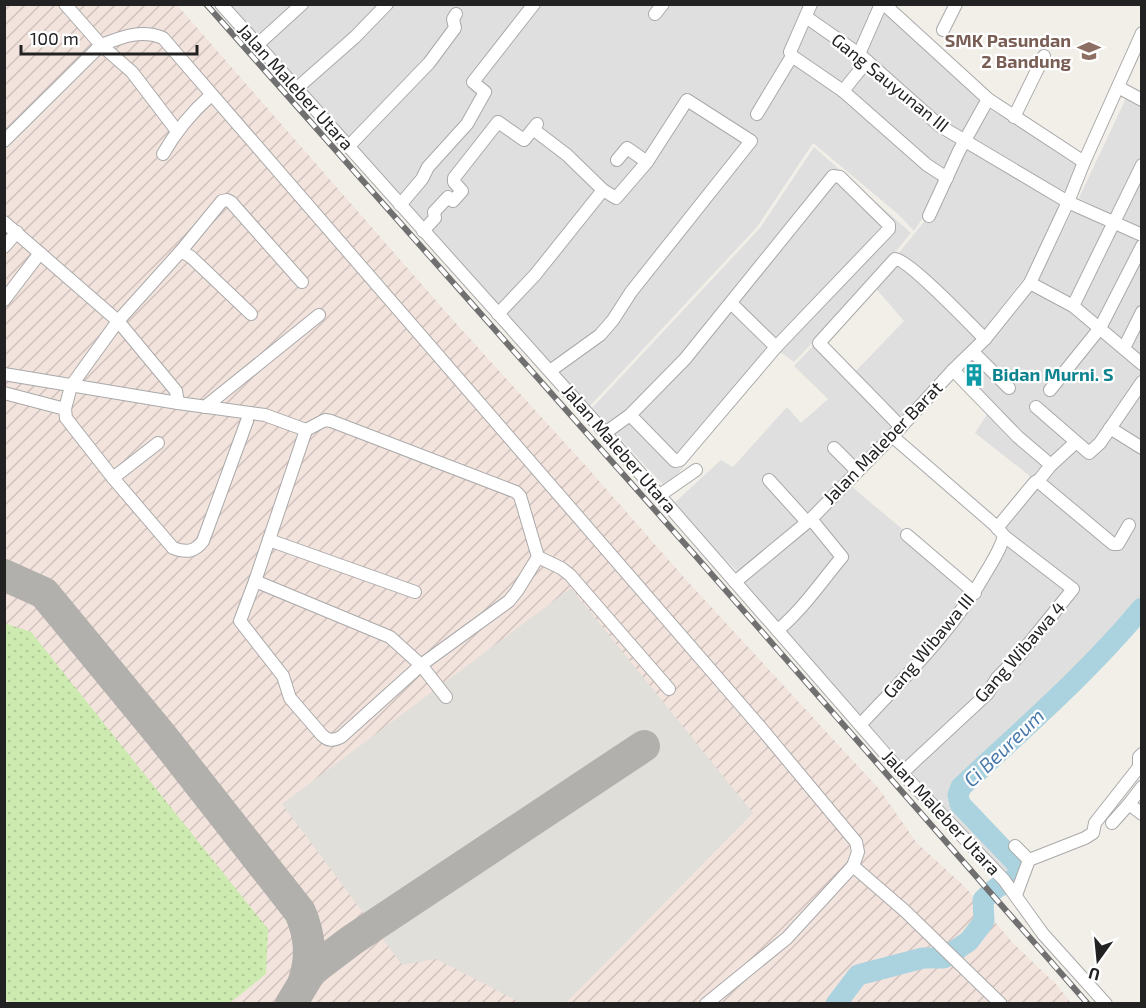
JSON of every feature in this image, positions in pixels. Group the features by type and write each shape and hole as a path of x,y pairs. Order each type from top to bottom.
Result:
{"street":[{"path":"65,4 101,45 132,72 177,131"},
{"path":"257,45 302,4"},
{"path":"296,89 355,37 387,4"},
{"path":"400,205 422,179 428,167 467,123 485,92 473,82 534,4"},
{"path":"843,91 863,58 883,4 988,99 1084,162"},
{"path":"943,30 956,4"},
{"name":"Jalan Maleber Utara","path":"229,7 257,45 660,495 902,773 1010,888 1043,934 1106,1004"},
{"path":"809,11 790,52 792,56 843,91 927,165 947,178"},
{"name":"Gang Sauyunan III","path":"809,11 940,126 1068,202 1142,235"},
{"path":"348,147 429,63 455,28 453,19 456,14"},
{"path":"4,141 101,45 140,33 163,38 730,693 856,842 858,852 853,866 787,938 706,1004"},
{"name":"Jalan Maleber Barat","path":"735,582 809,521 953,370 973,352 1030,283 1142,33"},
{"path":"757,114 792,56"},
{"path":"1014,117 1044,56"},
{"path":"1118,87 1142,100"},
{"path":"163,154 177,131 211,95"},
{"path":"929,216 964,142 988,99"},
{"path":"423,231 435,218 434,212 448,197 453,201 462,191 454,182 454,178 498,122 524,140 535,127 603,190 616,198 647,162 687,100 751,141 631,292 600,335 550,371"},
{"path":"617,160 627,148 647,162"},
{"path":"1073,306 1142,165"},
{"path":"605,433 630,415 685,359 833,176 840,177 890,227 776,347 678,461 675,461 630,415"},
{"path":"498,314 603,190"},
{"path":"246,421 204,541 191,552 173,548 113,478 66,418 65,409 71,386 118,321 222,201 231,202 302,282"},
{"path":"4,222 118,321 176,391 178,403"},
{"path":"4,247 17,232"},
{"path":"1050,390 1100,328 1142,246"},
{"path":"181,251 191,257 251,314"},
{"path":"4,300 40,253"},
{"path":"985,339 920,276 900,259 895,259 819,343 896,432 1000,532"},
{"path":"1030,283 1073,306 1142,364"},
{"path":"731,303 776,347"},
{"path":"1124,348 1142,312"},
{"path":"206,407 320,315"},
{"path":"973,352 1009,388"},
{"path":"953,370 1018,437 1051,465"},
{"path":"4,374 265,415 306,430 320,422 331,421 512,489 520,496 538,557 570,575 669,689"},
{"path":"1036,406 1085,451 1091,452 1139,391"},
{"path":"4,393 65,409"},
{"path":"1110,428 1142,448"},
{"path":"306,430 240,621 283,676 290,698 326,739 334,741 341,737 421,665 509,601 538,557"},
{"name":"Gang Wibawa III","path":"860,725 950,626 975,593 1002,544 1000,532 1035,482 1076,442"},
{"path":"113,478 158,443"},
{"path":"834,448 857,471"},
{"path":"660,495 696,470"},
{"path":"769,480 842,557 799,612 778,630"},
{"path":"1039,480 1113,544 1118,544 1130,525"},
{"name":"Gang Wibawa 4","path":"902,773 988,693 997,678 1018,657 1073,589 1036,563 1000,532"},
{"path":"907,535 975,593"},
{"path":"269,540 415,592"},
{"path":"255,581 390,637 421,665 446,697"},
{"path":"1010,888 1029,860 1093,833 1095,823 1139,767 1139,757 1142,754"},
{"path":"1112,822 1142,787"},
{"path":"1129,804 1142,814"},
{"path":"1015,846 1029,860"},
{"path":"853,866 904,911 1000,1003"}],"shaded area":[{"path":"5,4 177,5 452,319 688,582 880,790 916,842 965,887 1014,944 1056,984 1071,1003 5,1004"},
{"path":"229,5 808,5 792,54 818,5 884,5 985,96 926,213 914,231 898,214 813,143 757,227 589,407"},
{"path":"1128,94 1141,101 1141,162 1115,217 1079,198"},
{"path":"985,107 1084,160 1028,273 966,352 846,480 738,572 671,506 721,460 733,467 787,407 801,423 828,399 794,366 815,344 853,374 904,321 873,285 927,218"},
{"path":"814,147 911,233 872,280 794,362 779,351 666,488 592,408 760,228"},
{"path":"1141,171 1141,228 1120,217"},
{"path":"1074,208 1141,242 1141,359 1037,282"},
{"path":"1032,283 1099,331 1141,368 1141,376 1097,443 1141,388 1141,603 1124,627 1090,663 999,749 952,788 957,806 1022,880 1015,888 742,582 851,486 977,592 1011,541 998,528 1035,480 975,433 991,408 957,377"},
{"path":"571,588 753,813 566,1003 523,1004 436,959 402,965 282,804"}],"green space":[{"path":"4,623 31,632 268,929 266,974 230,1003 12,1004 5,998"}],"waterway":[{"name":"Ci Beureum","path":"836,1004 858,975 923,958 944,958 969,941 984,921 983,900 995,889 1014,878 1019,871 1019,866 960,804 958,795 961,787 1077,678 1142,608"}],"taxiway":[{"path":"4,575 44,593 161,735 300,912 309,946 304,981"},
{"path":"291,1004 311,971 352,940 644,746"}],"railway":[{"path":"206,4 693,553 1088,1004"}],"place":[{"name":"SMK Pasundan 2 Bandung","path":"1089,51"},
{"name":"Bidan Murni. S","path":"974,375"}]}
